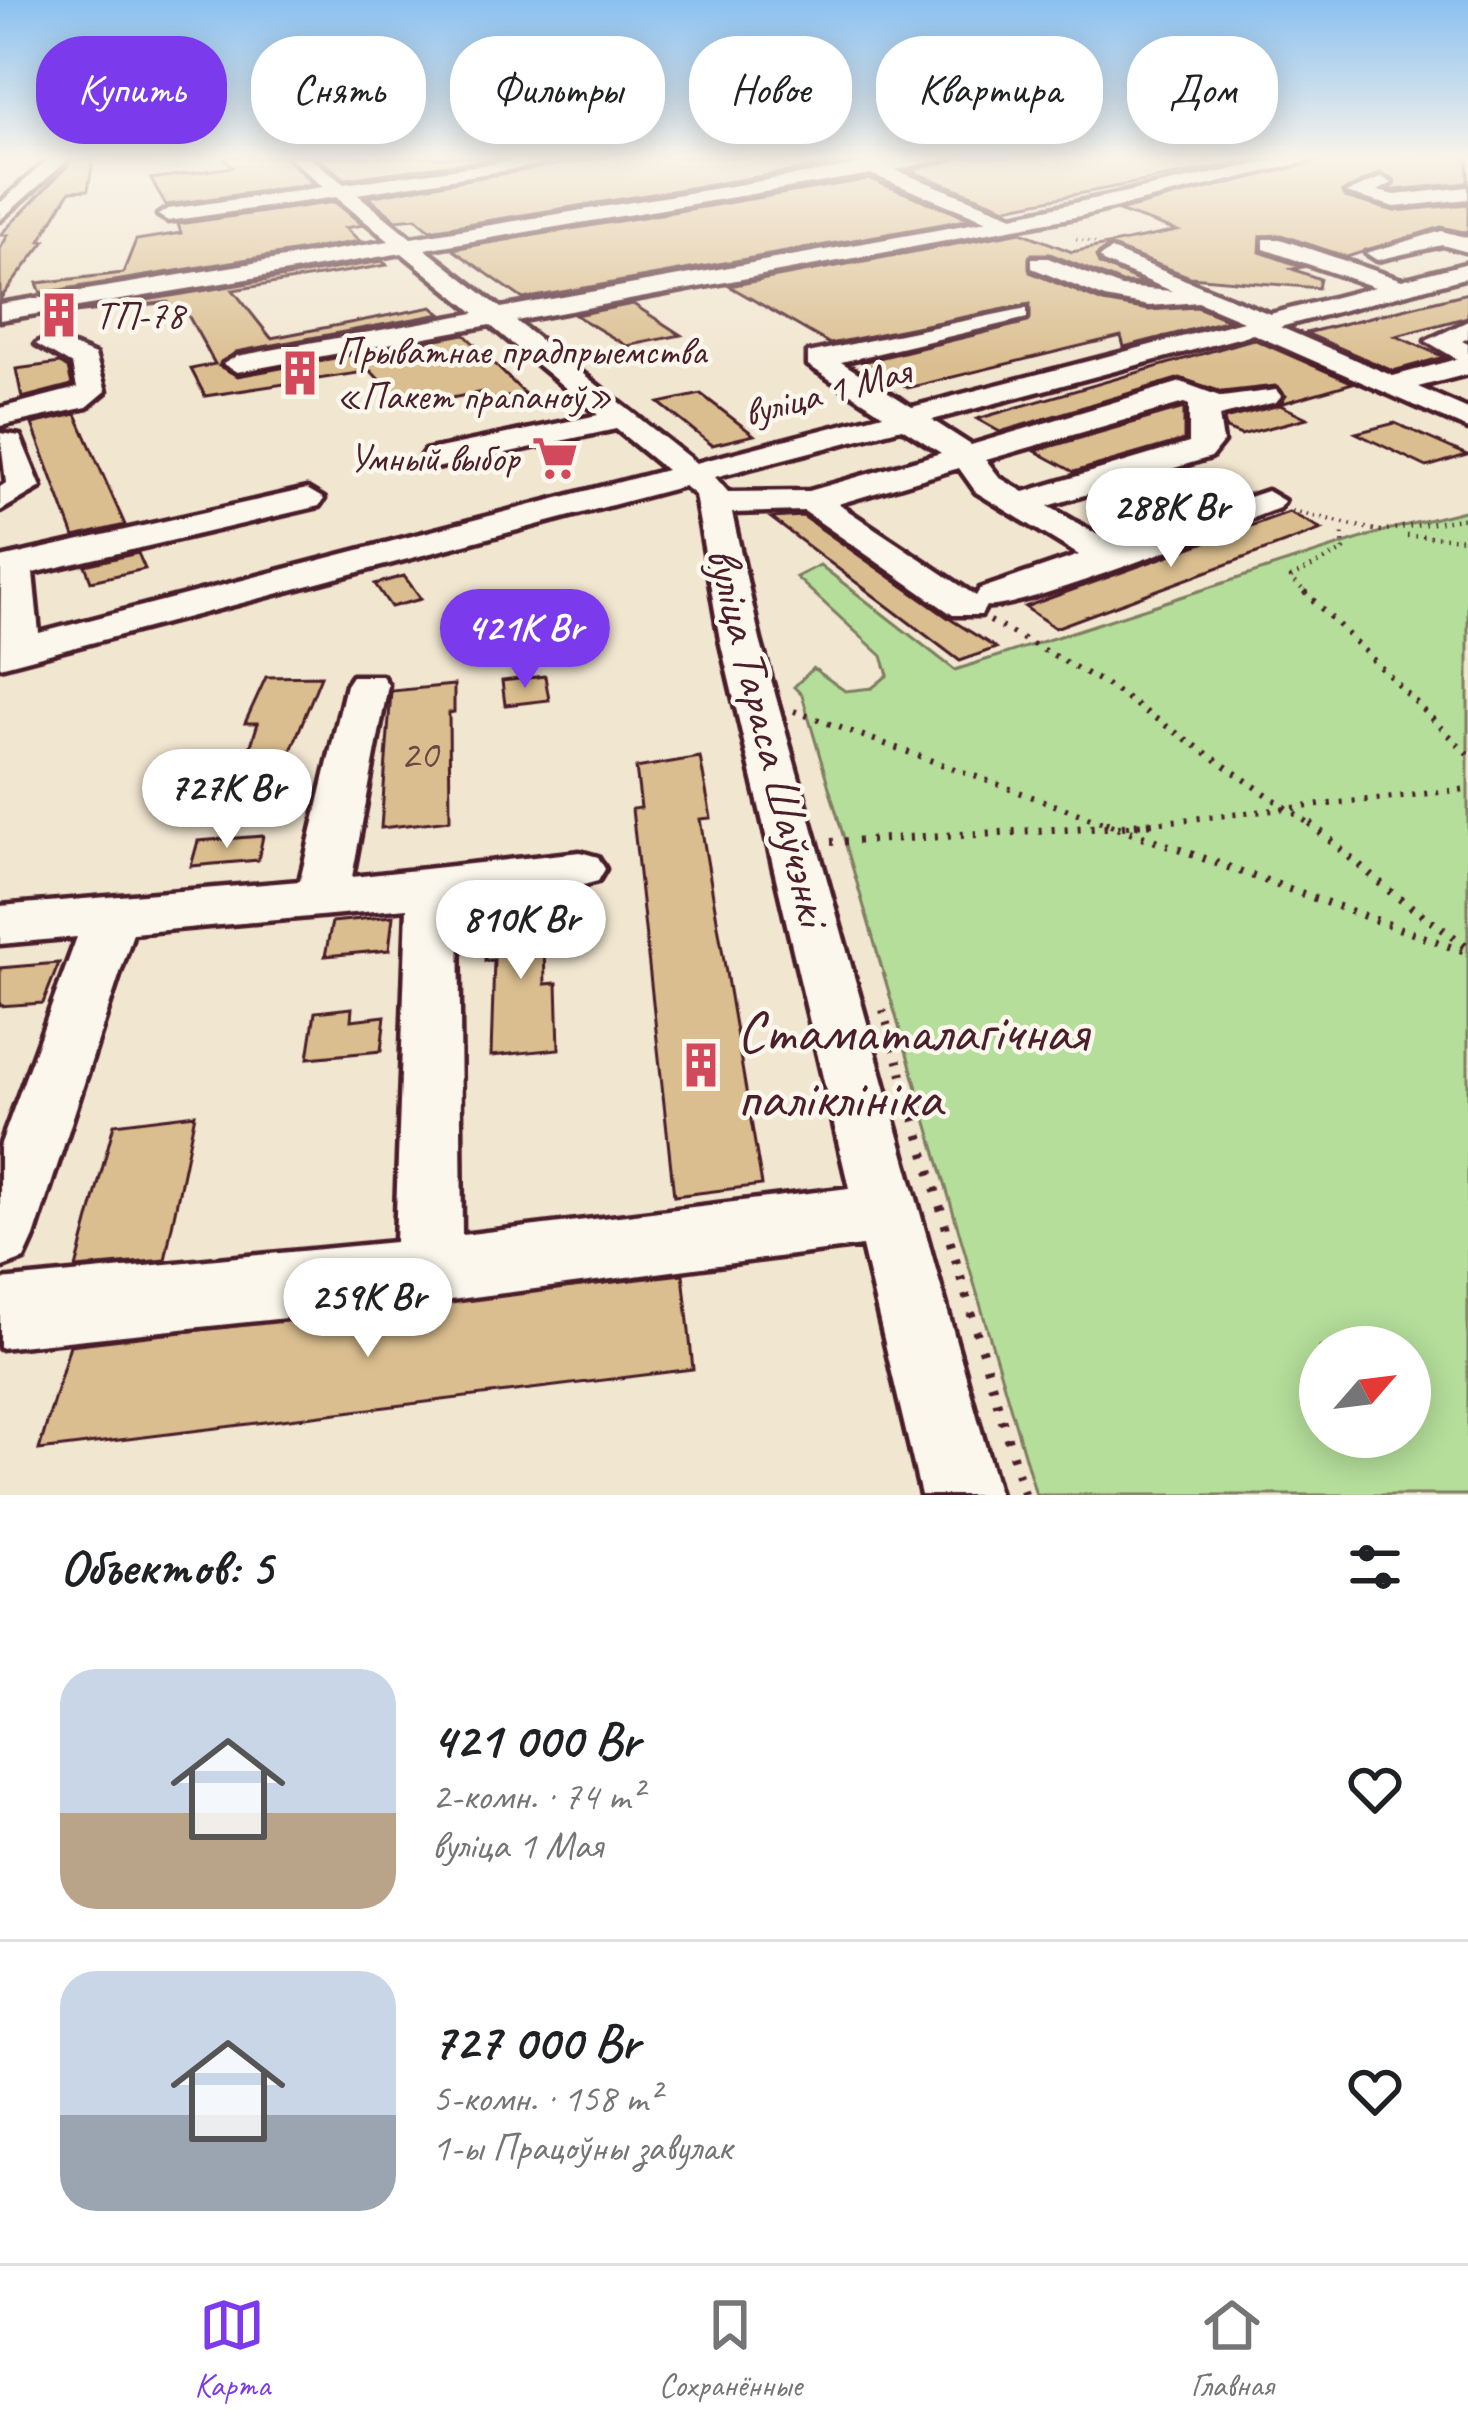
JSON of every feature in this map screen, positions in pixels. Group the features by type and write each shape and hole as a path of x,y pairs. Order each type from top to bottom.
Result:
{"street":[{"path":"379,227 625,418 704,488 811,501 965,455 1194,397"},
{"path":"0,312 532,227"},
{"path":"237,364 992,227"},
{"path":"1028,227 1076,239 1067,227"},
{"path":"1378,253 1468,232"},
{"path":"1442,238 1468,245"},
{"path":"1272,244 1402,288"},
{"path":"1111,256 1392,385 1460,410"},
{"path":"1158,259 1303,314"},
{"path":"1040,263 1120,298 1161,301 1196,295"},
{"name":"вуліца 1 Мая","path":"10,652 704,488 909,418 1468,270"},
{"path":"1018,313 818,359 965,455 988,485 1112,559"},
{"path":"1468,328 1439,341 1468,354"},
{"path":"0,417 77,401 92,391 85,361 49,344"},
{"path":"1118,363 1219,407 1266,396"},
{"path":"1392,385 1468,365"},
{"path":"1020,504 1200,449 1207,442 1194,397"},
{"path":"436,458 625,418"},
{"path":"0,442 9,442 23,488 0,501"},
{"name":"вуліца Тараса Шаўчэнкі","path":"704,488 960,1495"},
{"path":"10,652 14,566 307,499"},
{"path":"811,501 980,602 1267,501"},
{"path":"322,896 368,685"},
{"path":"0,925 433,888 580,869"},
{"path":"428,1271 433,888"},
{"path":"0,1237 112,915"},
{"path":"0,1314 428,1271 888,1213"}],"path":[{"path":"1267,501 1342,530 1468,539"},
{"path":"1397,536 1468,518"},
{"path":"1342,530 1344,550 1291,578 1468,754"},
{"path":"980,602 1293,808 1468,950"},
{"path":"798,732 791,710 1468,950"},
{"path":"831,842 1118,826 1468,789"},
{"path":"824,820 838,863"},
{"path":"878,994 1024,1495"}],"green space":[{"path":"1468,510 1468,1495 1036,1495 802,695 794,687 813,668 845,691 872,688 888,675 882,656 796,577 820,565 955,670 1387,530"}],"building":[{"path":"8,227 49,227 40,241 45,241 0,299 0,249 8,235 0,235"},
{"path":"179,227 352,227 345,228 360,241 41,293 37,283 123,273 136,240 181,233"},
{"path":"585,227 928,227 523,299 452,249"},
{"path":"1165,227 1468,227 1468,233 1441,227 1347,257 1281,235 1261,236 1260,252 1303,267 1292,269 1320,279 1318,288 1190,277 1109,246 1096,256 1099,264 1145,284 1122,283 1050,254 1032,254 1030,272 1103,302 1149,310 1197,307 1229,320 1124,347 1121,336 908,388 862,362 1028,322 1030,304 830,344 729,286 1021,232 1072,252 1177,231"},
{"path":"382,261 387,265 233,290 271,338 432,307 441,314 236,352 219,366 238,376 464,334 525,394 490,400 482,392 405,407 371,371 205,396 191,369 215,364 184,308 172,310 168,302 50,316"},
{"path":"1468,293 1468,317 1396,336 1444,357 1393,371 1306,333"},
{"path":"633,304 681,335 627,346 575,315"},
{"path":"1253,339 1353,383 1280,404 1286,396 1275,386 1222,392 1180,378 1000,432 977,419"},
{"path":"60,363 68,368 72,385 22,398 16,369"},
{"path":"701,394 754,435 712,445 659,403"},
{"path":"1280,405 1307,418 1241,435 1226,429 1224,419"},
{"path":"1184,408 1184,440 1074,472 1035,451"},
{"path":"76,414 125,525 74,537 32,424"},
{"path":"1395,423 1467,455 1427,467 1356,433"},
{"path":"1289,512 1322,529 1055,628 1025,607"},
{"path":"803,516 996,648 960,661 771,518"},
{"path":"138,553 145,569 91,581 85,565"},
{"path":"404,576 421,599 391,607 375,584"},
{"path":"321,676 288,758 294,757 287,783 238,786 258,723 245,723 266,677"},
{"path":"545,676 549,700 505,705 502,681"},
{"path":"454,685 454,712 449,713 450,820 381,828 391,691"},
{"name":"Стаматалагічная паліклініка","path":"700,757 711,818 700,819 762,1185 674,1196 632,809 641,808 636,768"},
{"path":"263,836 258,860 191,866 198,841"},
{"path":"543,903 545,984 557,983 559,1049 491,1056 494,960 485,961 487,909"},
{"path":"393,916 389,950 325,956 332,922"},
{"path":"59,963 43,1003 0,1006 0,968"},
{"path":"352,1008 351,1020 385,1016 381,1051 308,1058 315,1012"},
{"path":"195,1114 165,1260 76,1268 114,1124"},
{"path":"683,1274 693,1369 39,1450 70,1345"}],"place":[{"name":"ТП-78","path":"59,315"},
{"name":"Прыватнае прадпрыемства «Пакет прапаноў»","path":"300,373"},
{"name":"Умный выбор","path":"555,458"},
{"name":"Стаматалагічная паліклініка","path":"701,1065"}]}
